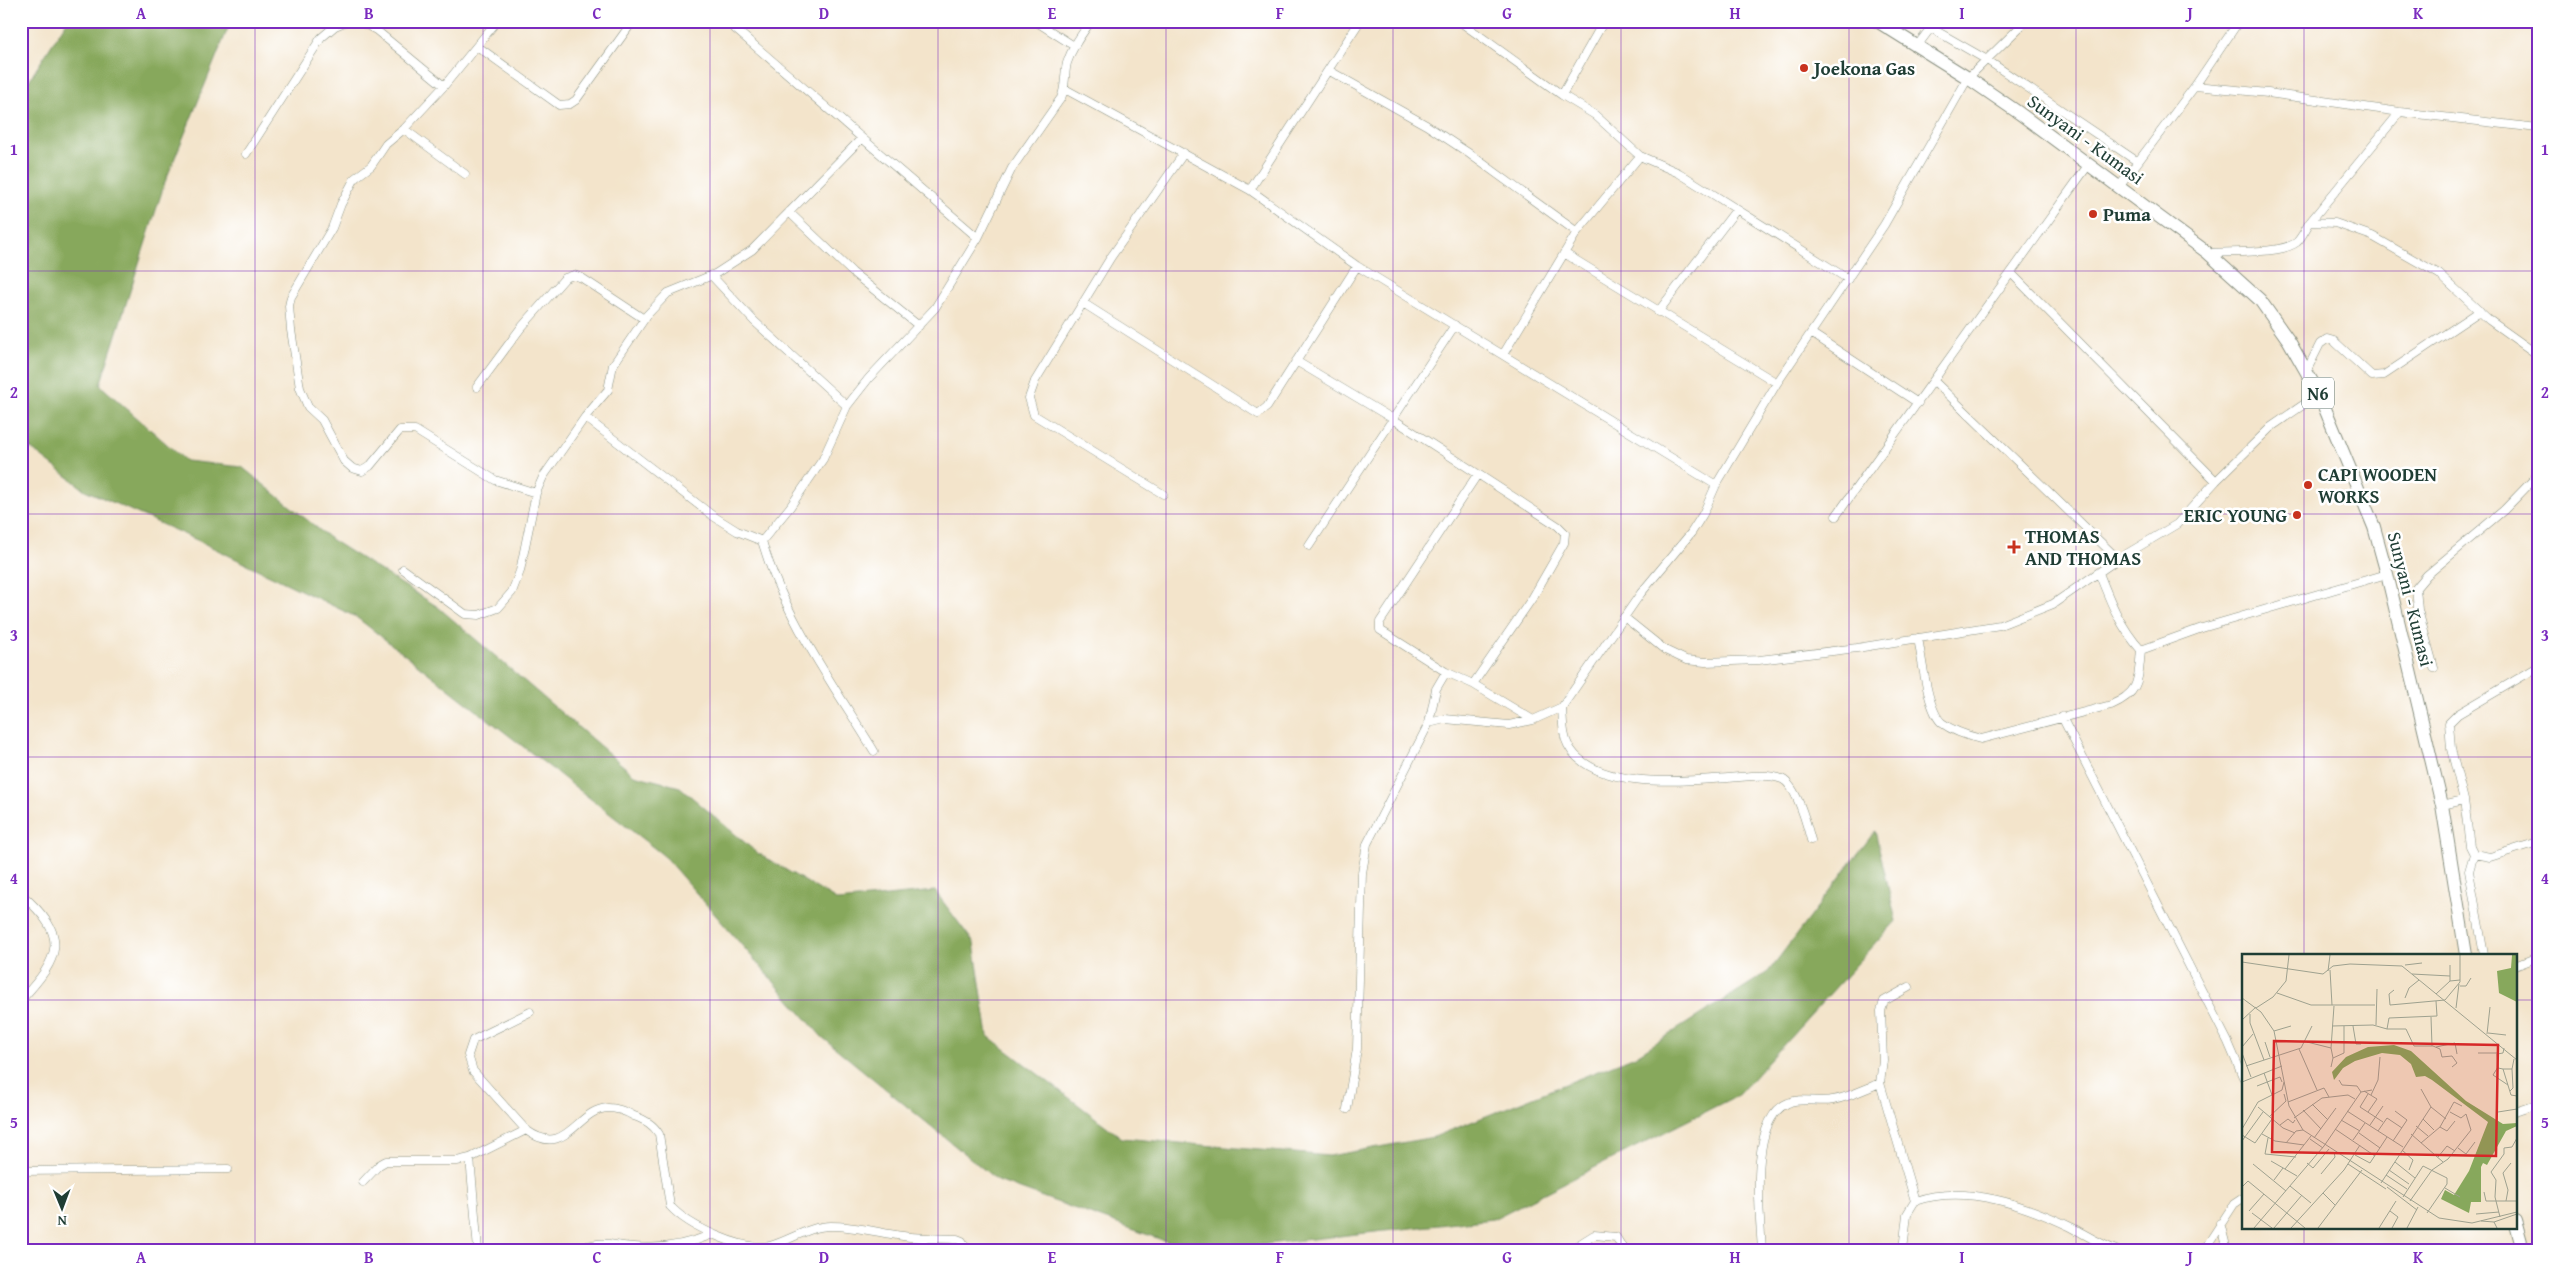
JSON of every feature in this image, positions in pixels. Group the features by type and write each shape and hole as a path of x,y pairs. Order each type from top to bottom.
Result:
{"main road":[{"name":"Sunyani - Kumasi","path":"1877,21 1968,78 2208,252 2260,300 2289,341 2319,394 2374,527 2388,574 2442,805 2466,954"},
{"path":"2516,1225 2523,1250"}],"street":[{"path":"246,154 321,38 335,26 348,21 361,22 376,30 444,86"},
{"path":"497,21 444,86 404,129 386,144 371,166 355,178 341,204 332,228 291,297 289,312 300,388 308,408 322,420 344,461 352,468 362,471 370,466 400,430 416,430 495,480 536,494"},
{"path":"477,46 559,105 570,104 576,100 633,21"},
{"path":"726,21 978,238"},
{"path":"1035,21 1074,46"},
{"path":"762,541 790,508 823,459 847,406 869,378 935,308 978,238 1012,168 1062,98 1068,63 1074,46 1091,21"},
{"path":"1250,190 1360,21"},
{"path":"1459,21 1608,126 1640,156 1679,173 1848,280"},
{"path":"1562,95 1604,21"},
{"path":"1429,723 1445,718 1509,725 1533,720 1562,707 1641,593 1691,533 1703,514 1716,485 1777,383 1848,280 1901,197 1968,78 2026,21"},
{"path":"2119,187 2195,86 2239,21"},
{"path":"1917,46 1934,24 2138,162"},
{"path":"1328,70 1467,152 1577,232"},
{"path":"2195,86 2268,92 2400,112 2538,128"},
{"path":"1065,89 1250,190 1357,266 1504,353 1716,485"},
{"path":"2208,252 2289,247 2298,241 2310,222 2400,112"},
{"path":"404,129 465,174"},
{"path":"403,569 465,614 479,614 498,608 512,592 520,571 536,494 543,477 585,417 608,390 614,365 644,319 668,293 711,275 752,250 862,138"},
{"path":"1163,494 1034,415 1029,398 1035,381 1111,257 1184,153"},
{"path":"1504,353 1577,232 1640,156"},
{"path":"1836,516 2011,273 2041,228 2089,164"},
{"path":"1658,312 1736,210"},
{"path":"789,212 852,272 919,326"},
{"path":"2310,222 2335,223 2372,236 2439,274 2480,311 2538,355"},
{"path":"1564,253 1777,383"},
{"path":"1083,304 1255,414 1262,412 1267,407 1357,266"},
{"path":"2011,273 2216,481"},
{"path":"477,387 520,329 566,278 574,275 582,278 644,319"},
{"path":"711,275 760,328 847,406"},
{"path":"2306,372 2320,344 2327,338 2334,341 2372,376 2384,375 2480,311"},
{"path":"1309,546 1455,325"},
{"path":"1811,333 1918,403"},
{"path":"1296,361 1393,420 1558,526 1565,533 1564,543 1533,597 1473,684"},
{"path":"1934,381 2118,559"},
{"path":"1624,617 1665,650 1686,660 1705,662 1798,656 2000,625 2053,604 2118,559 2177,524 2216,481 2271,427 2319,394"},
{"path":"585,417 712,516 737,531 762,541 777,586 792,615 874,751"},
{"path":"1477,475 1380,622 1380,630 1446,672 1473,684 1533,720"},
{"path":"2434,668 2418,610 2416,588 2427,575 2504,510 2538,475"},
{"path":"1918,638 1930,701 1941,722 1968,736 1981,739 2127,698 2135,688 2138,678 2141,650 2127,635 2099,572"},
{"path":"2141,650 2202,628 2388,574"},
{"path":"2484,954 2470,871 2474,854 2470,846 2464,800 2451,749 2449,723 2458,714 2538,667"},
{"path":"1347,1109 1357,1049 1362,873 1367,844 1429,723 1436,689 1446,672"},
{"path":"1562,707 1564,733 1568,746 1584,762 1609,774 1640,781 1679,782 1760,776 1782,779 1790,786 1803,812 1811,840"},
{"path":"2062,717 2228,1042 2242,1075"},
{"path":"2442,805 2464,800"},
{"path":"2474,854 2490,857 2538,842"},
{"path":"21,894 40,910 50,924 54,945 48,969 21,1000"},
{"path":"2516,966 2538,957"},
{"path":"1909,987 1884,1001 1881,1011 1883,1061 1880,1083 1915,1201"},
{"path":"530,1012 473,1040 468,1054 473,1071 526,1130 536,1138 548,1140 558,1138 599,1111 607,1108 628,1113 647,1121 659,1134 670,1206 676,1212 713,1234 747,1247 758,1248 781,1242 816,1227 837,1226 906,1237 957,1239 962,1241 968,1250"},
{"path":"1762,1250 1758,1193 1762,1143 1771,1119 1778,1109 1789,1102 1833,1100 1880,1083"},
{"path":"2516,1112 2538,1104"},
{"path":"362,1182 379,1165 386,1161 445,1162 470,1158 526,1130"},
{"path":"470,1158 478,1250"},
{"path":"21,1171 228,1168"},
{"path":"1903,1250 1907,1214 1915,1201 1941,1194 1960,1194 1999,1201 2033,1211 2116,1250"},
{"path":"2204,1250 2234,1204 2242,1199"},
{"path":"2220,1223 2227,1250"},
{"path":"575,1250 595,1243 606,1242 635,1248 679,1245 713,1234"},
{"path":"1570,1250 1594,1235 1616,1237 1624,1250"}],"green space":[{"path":"67,21 231,21 165,182 100,385 186,461 242,467 332,540 438,607 634,775 680,787 756,852 838,901 935,891 974,943 988,1036 1122,1138 1329,1156 1434,1137 1635,1056 1768,972 1875,831 1896,921 1738,1095 1493,1219 1213,1250 1190,1250 998,1181 822,1037 663,855 356,617 199,541 85,490 21,441 21,93"}],"place":[{"name":"Joekona Gas","path":"1804,68"},
{"name":"Puma","path":"2093,214"},
{"name":"CAPI WOODEN WORKS","path":"2308,485"},
{"name":"ERIC YOUNG","path":"2297,515"},
{"name":"THOMAS AND THOMAS","path":"2014,547"}]}
